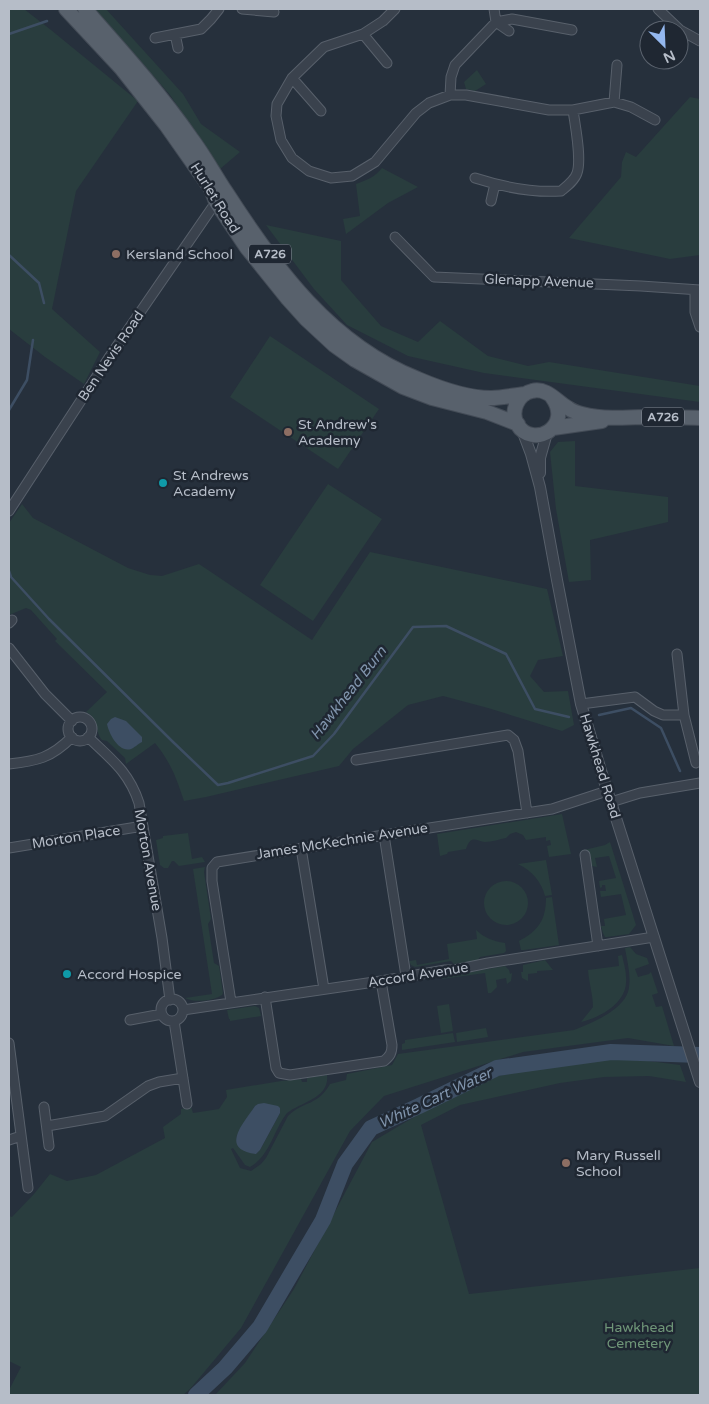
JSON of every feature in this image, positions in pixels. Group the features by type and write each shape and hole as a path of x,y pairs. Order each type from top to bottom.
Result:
{"main road":[{"name":"Hurlet Road","path":"66,9 140,91 166,125 211,188 216,202 247,248 288,299 334,345 370,369 403,387 432,398 487,412 520,427"},
{"name":"Hurlet Road","path":"86,9 164,100 193,140 243,218 296,290 335,329 367,353 386,364 440,387 490,398 525,394"},
{"path":"539,390 546,392 557,403 559,410 558,418 550,430 536,435 529,434 520,427 515,418 514,411 516,404 525,394 539,390"},
{"name":"A726","path":"552,397 568,408 584,414 602,417 700,418"},
{"name":"A726","path":"550,430 625,418"}],"street":[{"path":"155,38 201,29 219,9"},
{"path":"242,9 274,12"},
{"path":"395,9 383,21 363,34 324,47 292,78 277,104 276,116 281,140 292,158 309,171 331,178 352,176 369,167 416,113 429,102 450,95 466,95 550,110 572,110 614,102 631,107 655,120"},
{"path":"494,9 496,22 509,31"},
{"path":"658,9 680,30 700,41"},
{"path":"450,95 451,77 455,65 496,22 512,20 572,30"},
{"path":"175,34 178,48"},
{"path":"363,34 387,63"},
{"path":"614,102 616,65"},
{"path":"292,78 321,111"},
{"path":"475,178 536,192 561,190 570,183 577,173 579,156 572,110"},
{"path":"491,201 495,184"},
{"name":"Ben Nevis Road","path":"9,511 12,499 216,202"},
{"name":"Glenapp Avenue","path":"395,237 434,277 641,286 698,291"},
{"path":"698,291 695,312 700,328"},
{"name":"Hawkhead Road","path":"520,427 531,454 540,487 556,580 581,704 700,1082"},
{"name":"Hawkhead Road","path":"540,487 540,458 550,430"},
{"path":"9,648 45,694 72,721"},
{"path":"678,654 684,715 696,763"},
{"path":"581,704 635,697 654,711 663,715 684,715"},
{"path":"80,717 89,721 92,729 88,737 80,741 72,737 69,729 72,721 80,717"},
{"path":"356,760 508,734 514,740 518,751 527,813"},
{"path":"9,764 44,758 61,748 72,737"},
{"name":"Morton Avenue","path":"88,737 124,771 134,788 139,803 162,938 170,1000"},
{"path":"611,802 640,794 700,783"},
{"name":"James McKechnie Avenue","path":"231,1002 212,881 212,868 217,862 384,834 552,809 607,791"},
{"name":"Morton Place","path":"9,848 143,826"},
{"path":"384,834 406,976"},
{"path":"302,848 324,989"},
{"path":"585,855 598,946"},
{"name":"Accord Avenue","path":"183,1010 454,970 654,937"},
{"path":"265,997 276,1068 279,1073 289,1075 384,1061 389,1057 392,1053 392,1046 381,981"},
{"path":"170,1000 180,1003 183,1010 180,1018 174,1021 168,1021 162,1014 162,1007 170,1000"},
{"path":"130,1020 162,1014"},
{"path":"174,1021 187,1104"},
{"path":"9,1043 28,1188"},
{"path":"47,1126 105,1116 148,1086 182,1078"},
{"path":"44,1107 49,1146"},
{"path":"9,1140 21,1136"}],"green space":[{"path":"9,9 24,9 138,101 76,191 52,309 100,352 84,384 9,329"},
{"path":"95,9 106,9 183,94 201,124 240,152 220,169 170,95"},
{"path":"477,70 486,84 475,91 466,89 464,82"},
{"path":"690,97 700,99 700,255 670,259 569,238 621,177 622,162 626,152 636,157"},
{"path":"382,168 418,187 388,203 346,234 343,219 360,216 356,184 371,178"},
{"path":"266,225 341,241 341,280 381,326 418,342 440,321 488,356 528,366 549,362 700,386 700,402 484,373 408,356 347,325 314,289"},
{"path":"270,336 379,409 338,469 230,397"},
{"path":"575,441 575,486 668,497 668,522 590,540 591,580 569,582 556,509 550,452 558,442"},
{"path":"328,484 382,519 313,621 260,585"},
{"path":"22,504 33,518 128,568 150,575 162,576 199,564 312,640 370,552 547,589 563,656 538,660 530,676 544,692 568,691 574,725 562,731 443,696 408,705 353,749 339,766 184,801 172,770 155,743 126,764 125,758 107,741 102,740 94,718 86,712 107,692 55,641 57,639 31,610 26,608 9,615 9,523"},
{"path":"562,814 571,854 549,857 547,846 551,845 550,840 546,841 546,837 526,840 523,835 516,832 506,838 490,842 472,840 466,849 448,852 440,856 437,834"},
{"path":"188,833 192,859 202,857 205,862 179,866 172,861 168,868 160,865 156,840 163,838 163,836"},
{"path":"610,842 636,925 629,934 605,937 601,926 605,926 604,919 626,915 621,894 601,897 600,891 606,891 605,885 602,885 600,888 599,881 616,878 609,856 595,858 597,867 592,866 587,854 580,851"},
{"path":"546,860 552,895 545,896 535,877 518,864"},
{"path":"205,867 204,872 211,919 208,924 214,963 219,966 223,993 214,999 199,1001 185,998 212,994 193,869"},
{"path":"510,881 522,887 527,894 527,912 522,919 515,924 502,925 494,922 487,915 484,899 487,891 494,884"},
{"path":"552,897 559,945 521,950 519,941 540,924 546,906 546,898"},
{"path":"476,930 489,939 505,943 506,951 480,957 477,961 454,964 451,961 415,967 409,961 416,960 417,965 449,959 447,944 477,939"},
{"path":"630,947 636,954 647,958 649,964 635,969 638,977 651,972 658,993 652,995 656,1007 662,1006 674,1046 628,1038 523,1052 384,1096 350,1131 241,1328 183,1395 9,1395 9,1390 21,1367 9,1361 9,1216 12,1217 50,1174 67,1181 96,1175 165,1138 163,1127 181,1114 181,1109 191,1107 193,1113 219,1109 227,1097 226,1090 301,1079 302,1082 307,1082 307,1078 327,1075 327,1083 319,1094 287,1113 282,1119 267,1149 257,1162 250,1167 245,1165 233,1148 231,1149 240,1168 251,1171 266,1158 288,1116 315,1100 330,1084 346,1080 347,1074 392,1065 398,1054 574,1030 608,1014 627,995 629,972 625,948","holes":["255,1106 280,1113 256,1154 236,1137"]},
{"path":"622,955 626,980 625,991 610,1009 581,1022 593,1007 588,970 619,966 618,956"},
{"path":"545,960 553,970 537,971 537,973 528,974 528,981 522,978 523,965"},
{"path":"505,966 510,974 512,973 511,981 507,984 506,978 496,980 497,987 491,993 488,993 485,973 442,979 442,977"},
{"path":"449,1004 453,1031 441,1033 437,1006"},
{"path":"255,1006 259,1008 261,1016 230,1021 227,1010"},
{"path":"486,1028 488,1037 457,1042 456,1033"},
{"path":"453,1033 455,1042 402,1050 402,1044 405,1043 405,1040"},
{"name":"Hawkhead Cemetery","path":"609,1056 680,1065 686,1082 649,1076 604,1077 560,1083 460,1105 421,1125 469,1294 700,1268 700,1395 215,1395 245,1363 294,1289 372,1142 453,1094 498,1076"}],"water":[{"path":"115,717 126,721 142,737 142,742 131,749 127,749 122,748 115,742 107,724"},
{"path":"264,1103 278,1106 280,1113 260,1150 256,1154 245,1151 239,1147 236,1141 237,1135 255,1106"}],"waterway":[{"path":"9,34 47,21"},
{"path":"9,255 39,283 44,303"},
{"path":"9,410 27,380 33,340"},
{"name":"Hawkhead Burn","path":"9,571 11,577 49,619 218,785 313,756 334,734 413,627 446,626 506,654 535,709 569,717"},
{"name":"Hawkhead Burn","path":"599,715 631,708 661,728 680,771"},
{"name":"White Cart Water","path":"196,1395 225,1368 260,1327 323,1220 345,1164 371,1128 497,1068 611,1052 700,1055"}],"place":[{"name":"Kersland School","path":"116,254"},
{"name":"St Andrew's Academy","path":"288,432"},
{"name":"St Andrews Academy","path":"163,483"},
{"name":"Accord Hospice","path":"67,974"},
{"name":"Mary Russell School","path":"566,1163"}]}
